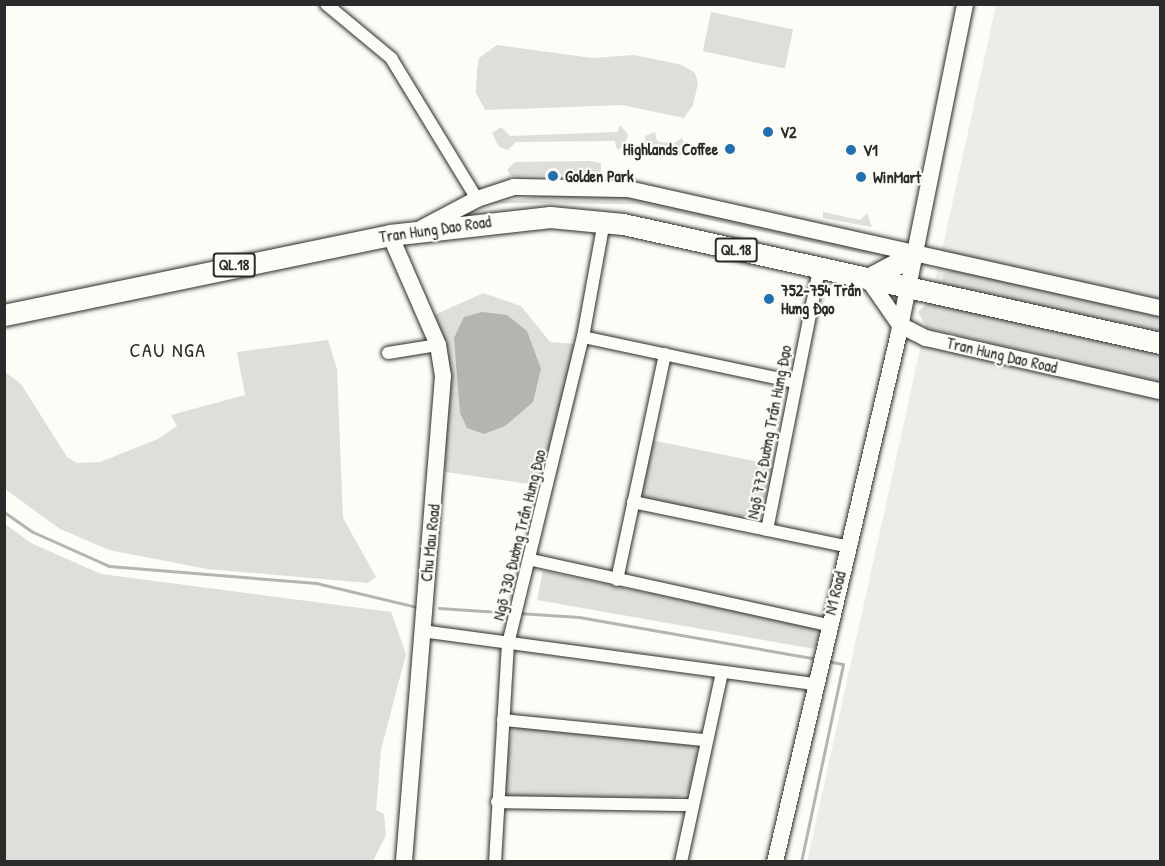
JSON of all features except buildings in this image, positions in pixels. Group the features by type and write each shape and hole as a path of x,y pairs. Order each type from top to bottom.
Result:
{"highway":[{"name":"Tran Hung Dao Road","path":"4,315 390,234 530,218 604,221 1161,343"},
{"path":"868,279 915,254"}],"street":[{"path":"326,4 391,58 477,199"},
{"name":"N1 Road","path":"775,861 813,684 900,325 965,4"},
{"path":"420,229 477,199 514,188 628,189 1161,308"},
{"name":"Ngõ 730 Đường Trần Hưng Đạo","path":"495,861 497,802 510,639 532,560 583,337 604,221"},
{"name":"Chu Mau Road","path":"390,234 438,345 442,426 422,631 404,861"},
{"name":"Ngõ 772 Đường Trần Hưng Đạo","path":"767,530 819,269"},
{"name":"Tran Hung Dao Road","path":"868,279 900,325 926,338 1161,391"},
{"path":"583,337 795,382"},
{"path":"388,353 438,345"},
{"path":"617,580 665,354"},
{"path":"633,502 846,546"},
{"path":"532,560 827,625"},
{"path":"422,631 510,639 813,684"},
{"path":"681,861 690,805 722,672"},
{"path":"503,720 705,740"},
{"path":"497,802 690,805"}],"shaded area":[{"path":"996,5 1160,5 1160,861 807,862"},
{"path":"711,12 793,29 785,69 703,51"},
{"path":"497,45 592,58 634,55 682,65 695,73 698,83 693,105 684,118 622,105 485,110 476,93 479,58"},
{"path":"620,125 628,134 625,146 617,150 615,141 516,142 508,150 499,147 492,133 501,127 510,136 617,132"},
{"path":"655,132 657,141 673,144 682,138 688,151 676,158 670,149 654,146 646,151 645,136"},
{"path":"590,161 601,163 601,174 511,176 507,170 515,162"},
{"path":"563,193 647,198 889,255 863,254 636,204 491,203"},
{"path":"823,212 860,220 867,213 872,227 823,218"},
{"path":"953,270 1160,316 1160,331 941,285 944,273"},
{"path":"483,293 521,306 550,342 578,344 544,486 445,472 446,394 432,316"},
{"path":"928,302 1160,352 1160,382 927,328 918,312"},
{"path":"482,312 507,315 527,331 541,369 533,402 505,426 484,434 467,428 460,413 454,338 464,317"},
{"path":"328,340 337,369 343,518 376,577 368,583 207,569 109,550 60,529 5,489 5,372 21,384 67,457 77,463 100,462 158,439 177,426 171,415 245,395 237,352"},
{"path":"651,440 774,465 762,516 753,522 646,498 640,492"},
{"path":"5,524 31,543 101,574 391,612 406,654 381,750 376,810 384,814 386,835 373,861 5,861"},
{"path":"543,571 820,629 815,649 537,600"},
{"path":"513,726 694,744 698,755 690,793 674,798 509,796 502,788"}],"waterway":[{"path":"4,512 33,532 109,566 316,583 417,607"},
{"path":"439,608 512,613"},
{"path":"518,613 579,617 817,659"},
{"path":"801,862 843,664 826,661"}],"place":[{"name":"V2","path":"768,132"},
{"name":"Highlands Coffee","path":"730,149"},
{"name":"V1","path":"851,150"},
{"name":"Golden Park","path":"553,176"},
{"name":"WinMart","path":"861,177"},
{"name":"752-754 Trần Hưng Đạo","path":"769,299"}],"district":[{"name":"CAU NGA","path":"168,349"}]}
